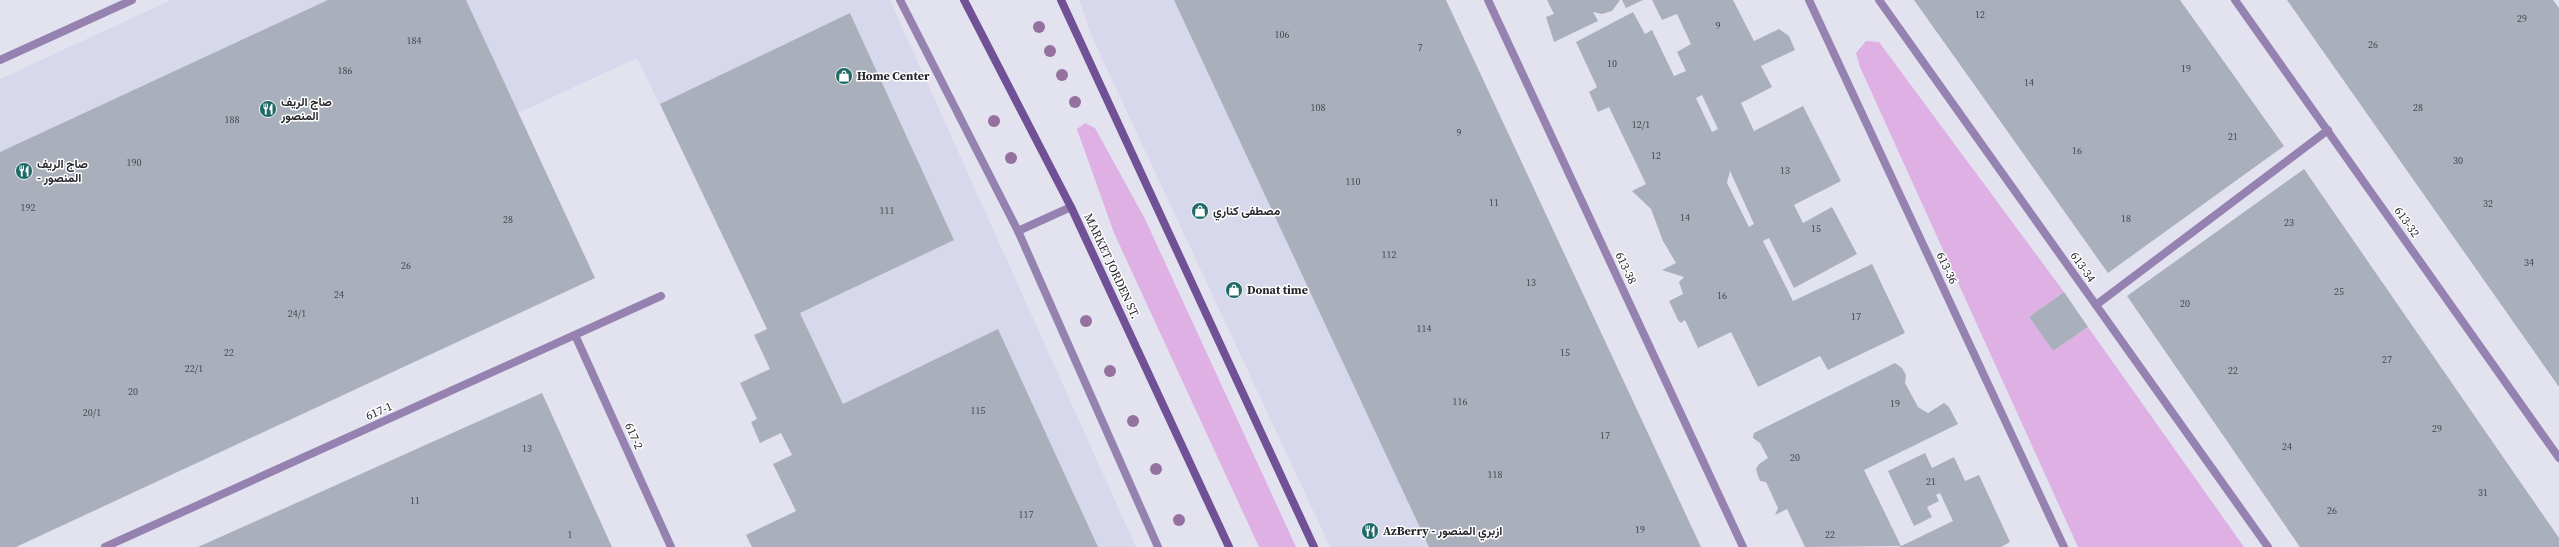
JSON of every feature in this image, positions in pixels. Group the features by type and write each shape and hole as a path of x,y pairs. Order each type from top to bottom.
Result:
{"main road":[{"name":"MARKET JORDEN ST.","path":"964,0 1071,207 1229,547"},
{"path":"1061,0 1314,547"}],"street":[{"path":"0,60 132,0"},
{"path":"900,0 1018,231 1158,547"},
{"name":"613-38","path":"1488,0 1742,547"},
{"name":"613-36","path":"1809,0 2064,547"},
{"name":"613-34","path":"1879,0 2268,547"},
{"name":"613-32","path":"2235,0 2559,458"},
{"path":"2096,305 2328,130"},
{"path":"1018,231 1071,207"},
{"name":"617-1","path":"105,547 661,296"},
{"name":"617-2","path":"575,335 671,547"}],"shaded area":[{"path":"171,0 890,0 1136,547 912,547 800,313 712,213 637,58 0,353 0,79"},
{"path":"1079,0 1308,0 1564,547 1330,547 1092,37"},
{"path":"1866,41 1879,42 2064,292 2029,317 2053,351 2088,327 2244,547 2078,547 1860,67 1856,53"},
{"path":"1085,123 1095,128 1145,219 1296,547 1259,547 1114,233 1077,129"}],"building":[{"path":"328,0 466,0 595,278 16,547 0,547 0,152"},
{"path":"1174,0 1446,0 1701,547 1429,547"},
{"path":"1547,0 1620,0 1612,11 1602,14 1593,12 1598,21 1554,42 1546,17 1554,14"},
{"path":"1622,0 1643,0 1626,8"},
{"path":"1652,0 1733,0 1754,41 1779,29 1789,36 1795,50 1761,66 1772,87 1741,103 1754,131 1803,106 1841,181 1794,205 1803,223 1832,207 1857,254 1794,288 1769,238 1763,241 1793,301 1872,264 1905,333 1828,370 1820,356 1758,387 1731,332 1698,348 1685,320 1681,323 1678,320 1669,301 1683,294 1679,282 1684,277 1662,270 1676,263 1663,241 1651,209 1632,191 1646,184 1609,107 1598,112 1589,92 1597,87 1576,42 1633,12 1645,34 1652,30 1674,76 1686,71 1677,52 1691,44 1677,14 1662,20","holes":["1702,95 1718,129 1712,132 1696,98","1730,171 1754,224 1749,227 1727,183"]},
{"path":"1914,0 2180,0 2284,146 2108,273"},
{"path":"2287,0 2553,0 2559,8 2559,387"},
{"path":"850,13 954,240 800,313 843,404 998,329 1098,547 752,547 746,535 796,511 773,464 792,455 781,433 760,443 751,422 757,419 740,383 770,369 754,335 767,329 660,104"},
{"path":"2304,169 2559,538 2559,547 2300,547 2127,296"},
{"path":"2064,292 2088,327 2053,351 2029,317"},
{"path":"1895,363 1902,368 1906,375 1905,383 1918,407 1928,413 1944,403 1949,407 1958,424 1864,470 1901,546 1805,547 1787,509 1775,515 1778,508 1766,482 1760,481 1756,469 1759,464 1768,458 1760,443 1753,438 1754,433"},
{"path":"542,393 612,547 198,547 441,438"},
{"path":"1925,453 1932,468 1954,457 1965,481 1979,475 2010,542 2001,547 1899,547 1953,521 1940,493 1936,495 1939,501 1927,507 1932,517 1914,526 1888,471"}],"place":[{"name":"Home Center","path":"844,76"},
{"name":"صاج الريف المنصور","path":"268,109"},
{"name":"صاج الريف - المنصور","path":"24,171"},
{"name":"مصطفى كناري","path":"1200,211"},
{"name":"Donat time","path":"1234,290"},
{"name":"AzBerry - ازبري المنصور","path":"1370,531"}]}
